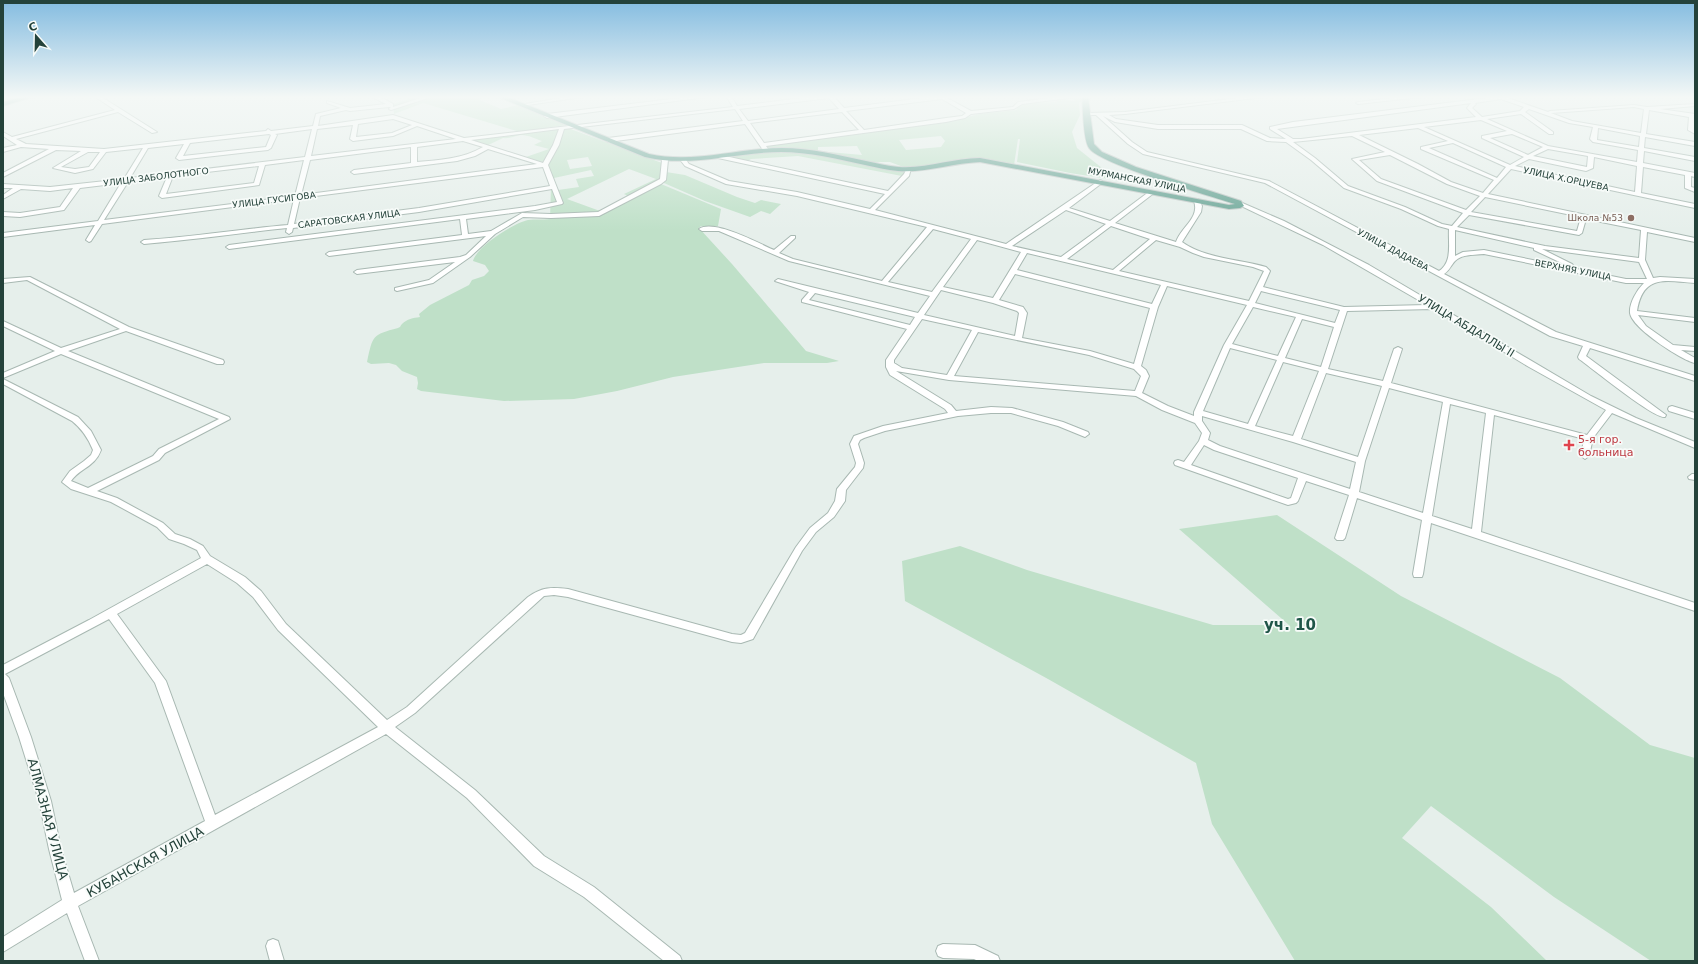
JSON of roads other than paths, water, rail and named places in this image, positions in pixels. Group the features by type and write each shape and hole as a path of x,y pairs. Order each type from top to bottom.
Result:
{"main road":[{"name":"МУРМАНСКАЯ УЛИЦА","path":"610,141 647,156 665,160 684,161 720,157 764,148 810,152 887,167 909,169 968,160 980,160 1229,207"},
{"path":"1090,141 1092,150 1100,155 1129,167 1238,203 1240,206 1229,207"}],"street":[{"path":"14,141 20,145"},
{"path":"188,141 179,158 238,159 268,148 271,141"},
{"path":"3,150 20,145 104,151 188,141"},
{"path":"288,239 312,141"},
{"name":"УЛИЦА ЗАБОЛОТНОГО","path":"3,186 50,189 171,175 238,159 262,164 453,141"},
{"path":"465,141 515,154 545,165"},
{"path":"229,247 556,204 560,201 545,165 557,141"},
{"path":"759,141 764,148 804,141"},
{"name":"УЛИЦА ДАДАЕВА","path":"1128,141 1145,153 1267,182 1553,334 1695,379"},
{"path":"1291,141 1346,187 1452,229 1564,251 1642,260"},
{"path":"1367,141 1449,183 1484,195 1695,240"},
{"path":"1493,141 1528,157 1589,169 1591,155"},
{"path":"1533,141 1547,147 1695,175"},
{"path":"1599,141 1695,160"},
{"path":"1638,194 1642,141"},
{"path":"1678,141 1695,144"},
{"path":"1452,142 1423,148 1498,180"},
{"name":"УЛИЦА Х.ОРЦУЕВА","path":"1452,142 1510,168 1695,206"},
{"path":"414,146 414,165"},
{"path":"89,240 124,180 146,147"},
{"path":"354,172 466,157 480,152 487,147"},
{"path":"1439,274 1446,269 1452,260 1452,229 1510,168 1547,147"},
{"path":"3,175 55,148"},
{"path":"87,150 56,168 75,171 91,168 104,151"},
{"path":"1392,153 1355,160 1380,180 1468,212 1579,233 1584,216"},
{"path":"720,157 889,193"},
{"path":"397,289 431,282 463,260 493,233 522,215 551,216 600,214 663,180 665,160"},
{"path":"684,161 687,165 728,183 797,194 871,211 1025,251 1338,326"},
{"path":"171,175 162,196 257,184 262,164"},
{"name":"УЛИЦА ГУСИГОВА","path":"3,235 545,165"},
{"path":"871,211 907,175 909,169"},
{"path":"1688,174 1688,188 1695,190"},
{"path":"1007,246 1065,208 1100,182"},
{"path":"3,214 20,214 61,209 78,186"},
{"path":"3,196 20,187"},
{"name":"САРАТОВСКАЯ УЛИЦА","path":"144,242 185,239 454,205 553,187"},
{"path":"1063,259 1152,192"},
{"path":"1180,245 1179,241 1199,211 1199,204 1197,201"},
{"name":"УЛИЦА АБДАЛЛЫ II","path":"1238,203 1275,219 1344,254 1572,390 1610,410 1695,445"},
{"path":"1229,207 1275,219"},
{"path":"1065,208 1201,253 1261,267 1267,271 1251,304 1228,345 1198,417 1206,433 1203,441 1182,465 1288,502 1296,499 1303,477"},
{"path":"463,217 465,237"},
{"path":"884,283 908,252 931,227"},
{"path":"702,229 720,228 775,253 799,262 934,295"},
{"path":"1644,229 1642,260 1651,281 1646,284 1640,293 1634,312 1636,318 1640,324 1672,347 1695,361"},
{"path":"329,254 493,233"},
{"path":"775,253 793,237"},
{"path":"975,238 892,356 890,360 890,367 893,373 948,407 954,414 991,410 1012,411 1060,424 1085,434"},
{"path":"1114,272 1155,238"},
{"path":"1526,244 1559,261 1592,273"},
{"path":"995,301 1025,251"},
{"name":"ВЕРХНЯЯ УЛИЦА","path":"1452,260 1463,254 1484,252 1626,281 1651,281 1660,279 1695,281"},
{"path":"357,272 464,258"},
{"path":"1012,271 1154,307"},
{"path":"3,281 28,278 126,329 220,362"},
{"path":"778,281 814,291 1018,339 1090,353 1138,368 1145,376 1138,394"},
{"path":"1138,368 1154,307 1165,284"},
{"path":"939,288 995,301 1020,309 1022,313 1018,339"},
{"path":"1259,288 1344,309 1434,307"},
{"path":"814,291 804,302 912,328"},
{"path":"1296,440 1323,370 1344,309"},
{"path":"1634,312 1695,320"},
{"path":"1251,426 1300,316"},
{"path":"3,323 61,351 226,419 162,451 156,458 88,492"},
{"path":"3,376 61,351 126,329"},
{"path":"949,378 976,329"},
{"path":"1228,345 1323,370 1385,384 1589,438"},
{"path":"1587,346 1582,357 1643,403 1662,415"},
{"path":"1672,347 1695,349"},
{"path":"1340,538 1354,494 1361,461 1385,384 1398,349"},
{"path":"891,365 900,370 949,378 1138,394 1166,408 1198,417 1251,426 1361,461"},
{"path":"3,381 75,419 81,423 90,435 98,450 96,456 91,462 69,476 66,482 88,492 114,500 160,525 172,537 187,541 200,548 207,559 241,580 257,594 282,627 347,688 386,728 471,794 539,861 589,892 674,961"},
{"path":"1418,574 1447,400"},
{"path":"1672,409 1695,416"},
{"path":"1584,456 1589,438 1610,410"},
{"path":"1476,535 1490,412"},
{"name":"КУБАНСКАЯ УЛИЦА","path":"3,945 70,903 374,736 411,710 508,620 541,594 554,591 568,592 732,638 741,639 749,636 799,549 813,530 831,515 840,501 842,489 859,468 860,463 854,444 857,438 883,429 954,414"},
{"path":"1203,441 1216,448 1695,607"},
{"path":"3,670 207,559"},
{"path":"110,613 160,682 212,824"},
{"name":"АЛМАЗНАЯ УЛИЦА","path":"3,678 25,737 45,801 55,849 70,903 92,961"},
{"path":"273,946 277,961"},
{"path":"943,951 975,952 993,961"}],"place":[{"name":"Школа №53","path":"1631,218"},
{"name":"5-я гор. больница","path":"1569,445"}],"district":[{"name":"уч. 10","path":"1290,625"}]}
